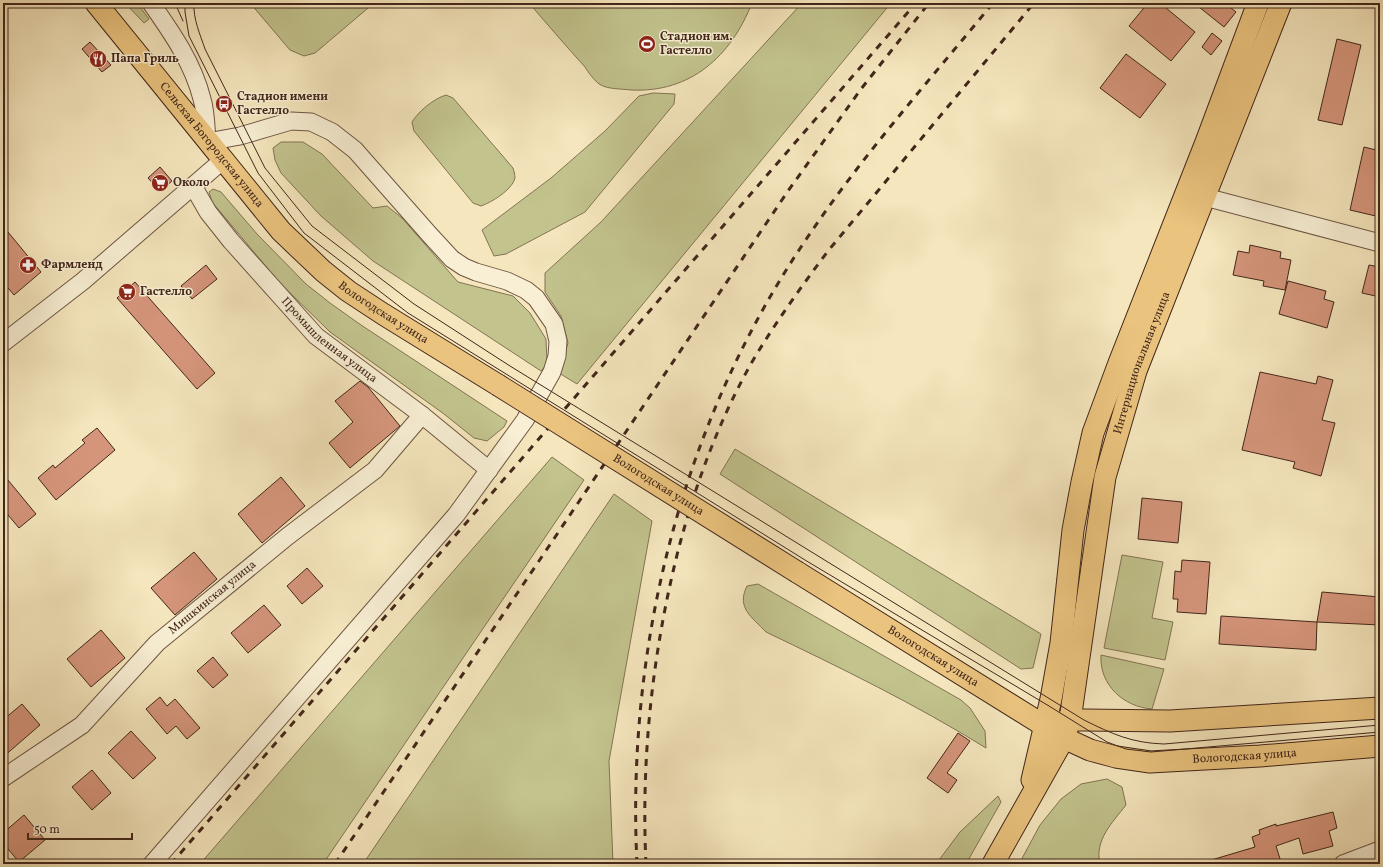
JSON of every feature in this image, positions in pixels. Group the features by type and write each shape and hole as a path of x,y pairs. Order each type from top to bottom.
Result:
{"main road":[{"name":"Сельская Богородская улица","path":"96,3 207,142 281,231"},
{"name":"Интернациональная улица","path":"1026,804 1051,699 1061,642 1073,530 1082,482 1094,433 1119,362 1206,142 1258,3"},
{"name":"Интернациональная улица","path":"1067,729 1105,477 1136,371 1281,3"},
{"name":"Вологодская улица","path":"281,231 323,271 348,291 382,314 1045,726"},
{"path":"1045,726 1067,729 1380,708"},
{"name":"Вологодская улица","path":"1067,729 1090,750 1116,757 1150,762 1260,756 1380,746"},
{"path":"993,864 1067,729"}],"street":[{"path":"151,3 176,39 193,72 203,100 207,142 240,136 291,121 311,122 332,132 355,150 452,259 464,267 476,272 507,281 526,290 536,298 554,324 558,341 557,356 552,372 525,420 456,515 152,864"},
{"path":"3,343 83,282 223,160"},
{"name":"Промышленная улица","path":"193,186 208,212 316,336 422,416 489,470"},
{"path":"1204,198 1380,244"},
{"name":"Мишкинская улица","path":"3,778 82,725 157,643 288,536 375,470 422,416"},
{"path":"1343,864 1380,850"}],"green space":[{"path":"125,3 137,3 149,19 144,23"},
{"path":"250,3 374,3 315,53 304,56 290,50"},
{"name":"Стадион им. Гастелло","path":"529,3 752,3 733,39 720,55 706,68 690,78 672,85 653,89 631,90 615,89 601,85 597,82"},
{"path":"802,3 891,3 577,384 559,373 568,343 561,316 545,292 545,273 601,222"},
{"path":"653,93 675,94 674,104 585,212 506,254 494,256 482,230 551,178 605,131 639,96"},
{"path":"446,95 453,98 513,168 515,174 513,182 506,191 491,202 481,206 473,203 414,131 412,122 418,114 426,106"},
{"path":"281,142 303,142 322,154 373,208 387,206 402,218 458,282 513,296 530,313 546,339 547,364 541,371 373,261 321,216 281,173 275,160 273,148"},
{"path":"213,189 221,192 257,234 306,284 361,325 507,421 504,427 487,441 474,438 444,414 330,332 279,282 212,202 209,192"},
{"path":"735,449 1041,634 1033,668 1021,669 720,474"},
{"path":"552,457 584,480 323,864 200,864"},
{"path":"614,494 652,521 609,761 613,864 363,864"},
{"path":"1122,555 1163,562 1152,618 1173,622 1165,660 1104,648"},
{"path":"758,584 961,700 970,708 985,731 986,748 905,701 766,632 747,612 743,600 747,586"},
{"path":"1101,655 1164,669 1152,709 1132,704 1115,692 1104,676 1101,666"},
{"path":"1107,779 1122,787 1126,805 1110,825 1102,839 1099,855 1100,864 1019,864 1040,825 1061,799 1081,784"},
{"path":"998,796 1001,802 966,864 936,864 960,832"}],"building":[{"path":"1148,3 1160,3 1195,32 1171,61 1129,26"},
{"path":"1194,3 1225,3 1236,12 1224,27"},
{"path":"1212,33 1222,41 1211,55 1202,47"},
{"path":"1337,39 1361,45 1342,125 1318,120"},
{"path":"90,42 111,65 102,72 82,49"},
{"path":"1126,54 1166,84 1140,118 1100,88"},
{"path":"1364,147 1380,151 1380,217 1350,210"},
{"path":"160,167 172,181 160,191 148,178"},
{"path":"3,226 41,272 14,295 3,282"},
{"path":"1250,245 1281,252 1280,258 1291,260 1285,290 1263,286 1264,281 1233,275 1238,251 1249,253"},
{"path":"206,265 217,279 192,299 181,286"},
{"path":"1369,265 1380,267 1380,297 1362,293"},
{"path":"1288,281 1326,291 1324,299 1334,302 1327,328 1279,314"},
{"path":"135,282 215,373 197,389 117,298"},
{"path":"1260,372 1316,384 1318,376 1333,380 1322,420 1335,423 1321,476 1293,468 1295,462 1242,450"},
{"path":"360,381 368,387 400,426 350,468 329,443 353,422 335,401"},
{"path":"97,428 115,450 56,500 38,478 53,465 55,468 85,443 82,440"},
{"path":"3,474 36,514 19,528 3,509"},
{"path":"281,477 305,506 262,543 238,514"},
{"path":"1142,498 1182,502 1178,543 1138,539"},
{"path":"194,552 217,579 175,615 151,588"},
{"path":"1182,560 1210,562 1206,614 1177,612 1178,599 1173,599 1175,571 1181,572"},
{"path":"307,568 323,586 302,604 287,586"},
{"path":"1322,592 1380,597 1380,625 1317,622"},
{"path":"264,605 281,625 248,653 231,633"},
{"path":"1221,616 1317,622 1316,650 1219,644"},
{"path":"101,630 125,658 91,687 67,659"},
{"path":"213,657 228,675 213,688 197,671"},
{"path":"160,697 167,706 175,699 200,728 187,739 176,726 167,734 146,709"},
{"path":"22,704 40,725 3,757 3,720"},
{"path":"131,731 156,758 133,779 108,753"},
{"path":"958,733 970,741 947,773 957,780 948,793 927,778"},
{"path":"92,770 111,793 92,810 72,787"},
{"path":"1333,812 1337,828 1329,831 1333,846 1303,854 1299,838 1276,846 1281,862 1274,864 1209,864 1208,861 1255,847 1252,837 1260,834 1259,830 1276,824 1276,826"},
{"path":"24,815 45,840 19,862 3,843 3,833"}],"tram line":[{"path":"175,3 183,21"},
{"path":"185,3 189,36 258,173 304,233 408,313 805,560 1107,742 1126,749 1151,752 1380,732"},
{"path":"194,3 196,21 205,49 265,168 312,226 414,304 510,366 1084,720 1122,737 1142,742 1164,744 1380,725"}],"railway":[{"path":"171,864 916,3"},
{"path":"335,864 788,191 861,89 929,3"},
{"path":"637,864 636,782 641,700 653,619 671,539 695,461 725,384 762,311 805,241 872,149 993,3"},
{"path":"646,864 645,786 647,747 650,708 661,631 677,555 691,505 708,456 728,408 752,362 770,333 828,251 1034,3"}],"place":[{"name":"Стадион им. Гастелло","path":"647,44"},
{"name":"Папа Гриль","path":"98,59"},
{"name":"Стадион имени Гастелло","path":"224,104"},
{"name":"Около","path":"160,183"},
{"name":"Фармленд","path":"28,265"},
{"name":"Гастелло","path":"127,292"}]}
